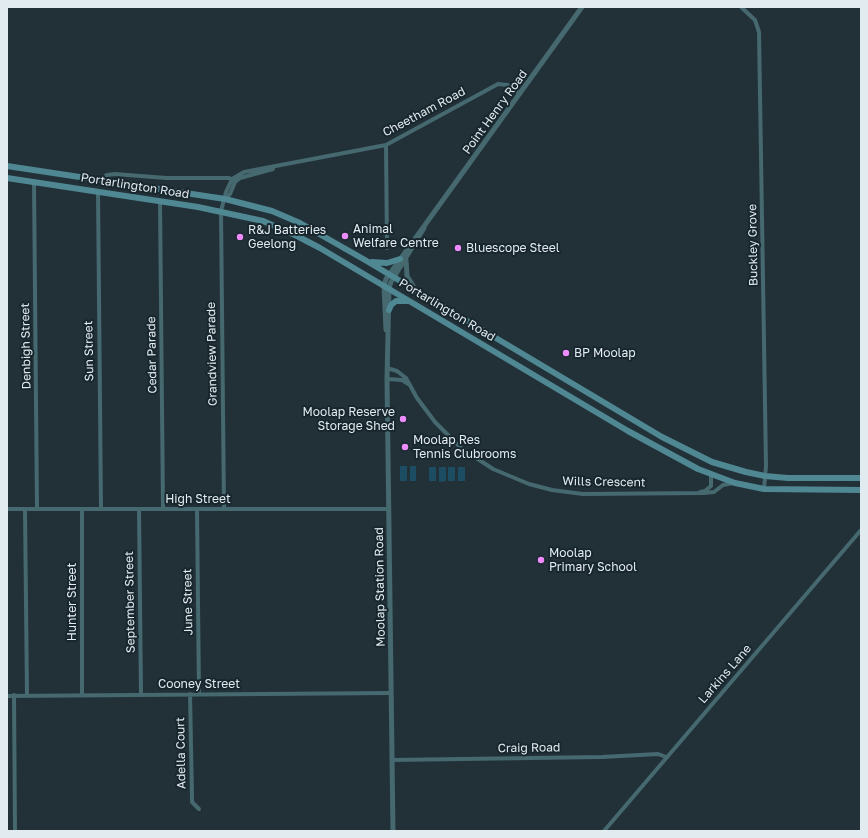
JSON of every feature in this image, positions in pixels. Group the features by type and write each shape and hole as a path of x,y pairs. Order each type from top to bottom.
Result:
{"main road":[{"name":"Portarlington Road","path":"7,166 224,199 272,211 300,223 365,260 688,451 732,469 766,476 788,478 861,478"},
{"name":"Portarlington Road","path":"7,178 221,211 256,219 281,228 320,248 665,452 710,475 735,483 764,488 861,490"},
{"path":"365,260 380,264 393,262 400,259"},
{"path":"389,310 391,304 396,301 410,302"}],"street":[{"name":"Point Henry Road","path":"386,287 400,259 424,228 582,7"},
{"name":"Buckley Grove","path":"741,7 755,20 759,32 766,476 764,488"},
{"name":"Cheetham Road","path":"234,180 285,165 386,145 494,85 508,85 520,94"},
{"path":"386,145 387,248"},
{"path":"99,180 107,175 115,174 166,178 234,180 230,194 224,199"},
{"name":"Denbigh Street","path":"34,182 37,509"},
{"name":"Sun Street","path":"98,192 101,509"},
{"name":"Grandview Parade","path":"224,199 221,211 224,509"},
{"name":"Cedar Parade","path":"160,201 163,509"},
{"name":"Point Henry Road","path":"391,276 407,257 424,228"},
{"path":"407,257 405,266 407,276 416,290"},
{"name":"Moolap Station Road","path":"386,287 389,310 387,343"},
{"name":"Moolap Station Road","path":"386,287 393,831"},
{"name":"Wills Crescent","path":"387,368 398,371 404,375 435,422 461,448 493,469 517,480 552,490 583,494 710,493 723,485 735,483"},
{"path":"387,380 402,380 410,386"},
{"name":"Wills Crescent","path":"694,493 709,489 712,482 710,475"},
{"name":"High Street","path":"7,509 389,509"},
{"path":"25,509 27,695"},
{"name":"Hunter Street","path":"82,509 82,695"},
{"name":"September Street","path":"139,509 141,694"},
{"name":"June Street","path":"197,509 199,694"},
{"name":"Larkins Lane","path":"604,831 861,530"},
{"name":"Cooney Street","path":"7,696 391,693"},
{"name":"Adella Court","path":"190,694 192,802 199,809"},
{"path":"14,696 15,831"},
{"name":"Craig Road","path":"392,760 602,757 658,754 666,757"}],"shaded area":[{"path":"400,466 407,466 407,481 400,481"},
{"path":"410,466 416,466 416,481 410,481"},
{"path":"429,467 436,467 436,481 429,481"},
{"path":"439,467 446,467 446,481 439,482"},
{"path":"448,467 455,467 455,481 448,481"},
{"path":"458,467 465,467 465,481 458,481"}],"place":[{"name":"Animal Welfare Centre","path":"345,236"},
{"name":"R&J Batteries Geelong","path":"240,237"},
{"name":"Bluescope Steel","path":"458,248"},
{"name":"BP Moolap","path":"566,353"},
{"name":"Moolap Reserve Storage Shed","path":"403,419"},
{"name":"Moolap Res Tennis Clubrooms","path":"405,447"},
{"name":"Moolap Primary School","path":"541,560"}]}
